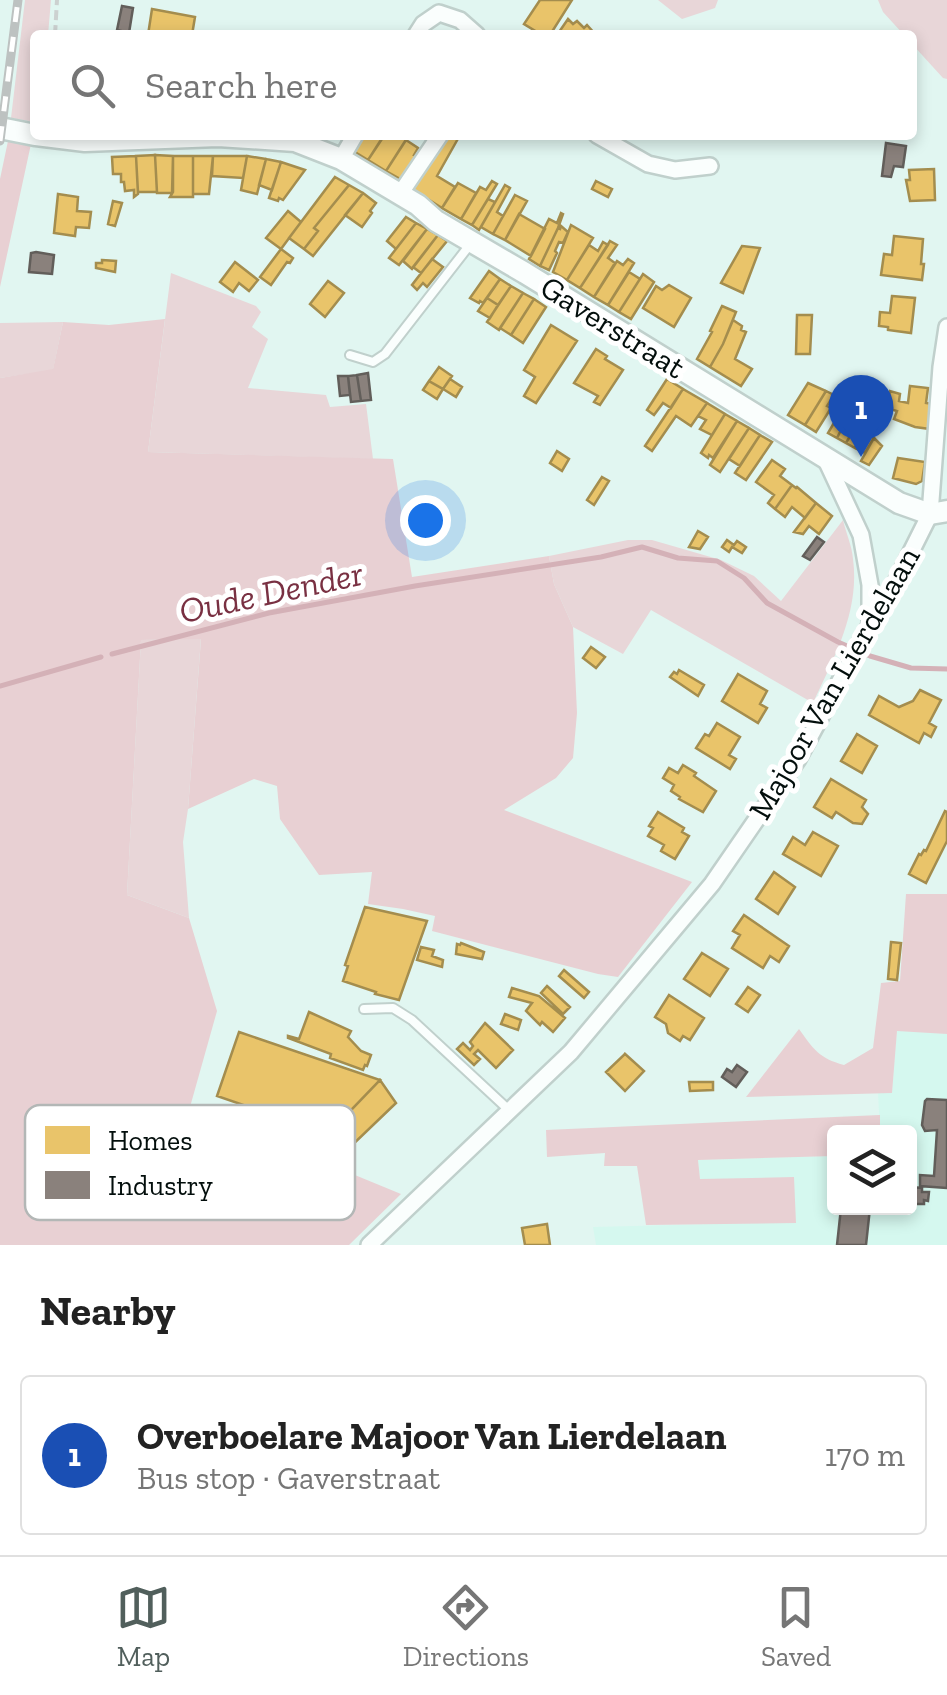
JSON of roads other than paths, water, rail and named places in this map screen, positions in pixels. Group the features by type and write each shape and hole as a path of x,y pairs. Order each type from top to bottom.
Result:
{"street":[{"path":"419,30 439,14 460,20 471,30"},
{"name":"Gaverstraat","path":"0,128 30,134"},
{"name":"Gaverstraat","path":"77,140 112,140"},
{"name":"Gaverstraat","path":"280,140 295,141 340,159 826,460 899,503 938,512"},
{"path":"340,159 352,140"},
{"path":"400,194 437,140"},
{"path":"606,140 648,164 676,170 710,166"},
{"path":"938,512 941,367 947,327"},
{"path":"826,460 860,535 870,584 863,639"},
{"name":"Majoor Van Lierdelaan","path":"371,1244 571,1052 712,884 798,759 938,512"}],"lane":[{"path":"350,355 373,362 385,354 472,241"},
{"path":"364,1009 394,1008 412,1020 510,1111"}],"waterway":[{"name":"Oude Dender","path":"112,654 269,613 642,547 678,558 717,561 744,578 767,603 870,656 911,668 947,669"},
{"name":"Oude Dender","path":"0,686 101,657"}],"railway":[{"path":"0,141 18,0"}],"place":[{"name":"Overboelare Majoor Van Lierdelaan","path":"861,457"}]}
